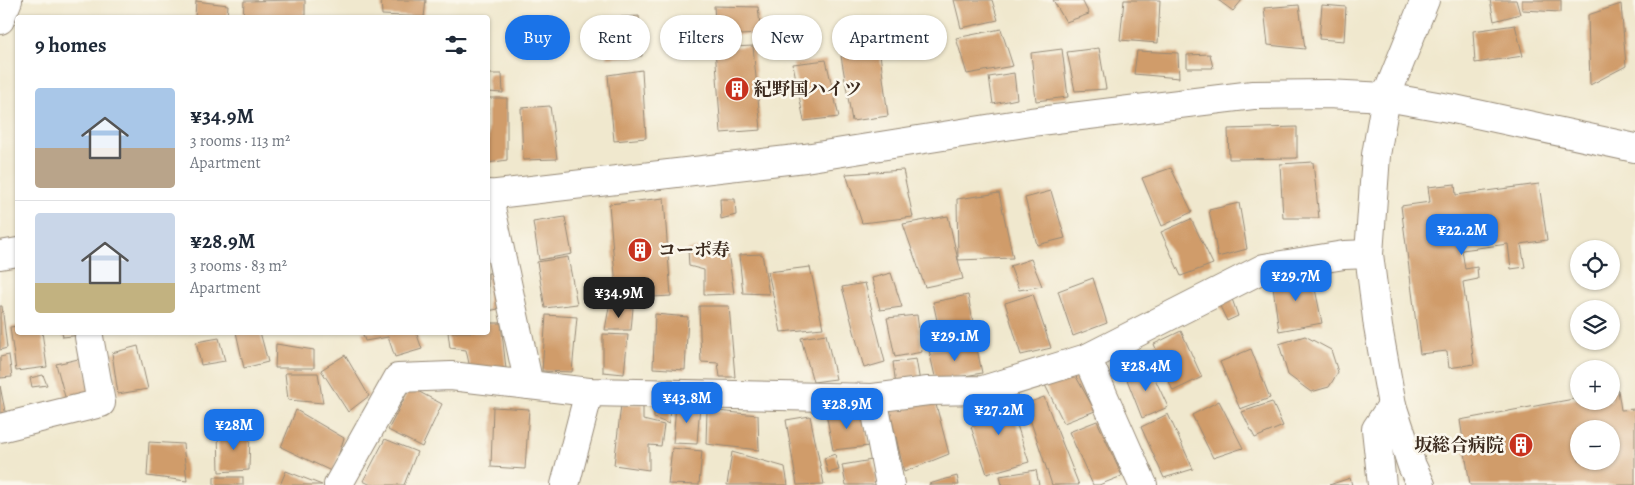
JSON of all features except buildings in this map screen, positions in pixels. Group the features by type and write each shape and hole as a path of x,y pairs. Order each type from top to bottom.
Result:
{"street":[{"path":"0,20 8,0"},
{"path":"1421,485 1412,466 1392,405 1378,327 1369,254 1376,155 1386,97 1425,0"},
{"path":"490,194 805,158 1031,122 1252,94 1327,94 1386,97 1454,109 1635,148"},
{"path":"490,203 529,385"},
{"path":"0,254 15,252"},
{"path":"338,485 398,378 451,376 589,392 873,398 928,391 983,390 1087,358 1264,268 1344,255 1369,254"},
{"path":"0,428 101,403 89,337"},
{"path":"1087,358 1143,485"},
{"path":"565,485 589,392"},
{"path":"873,398 890,485"},
{"path":"1382,485 1376,430 1392,405"}],"place":[{"name":"紀野国ハイツ","path":"737,89"},
{"name":"コーポ寿","path":"640,250"},
{"name":"坂総合病院","path":"1521,445"}]}
